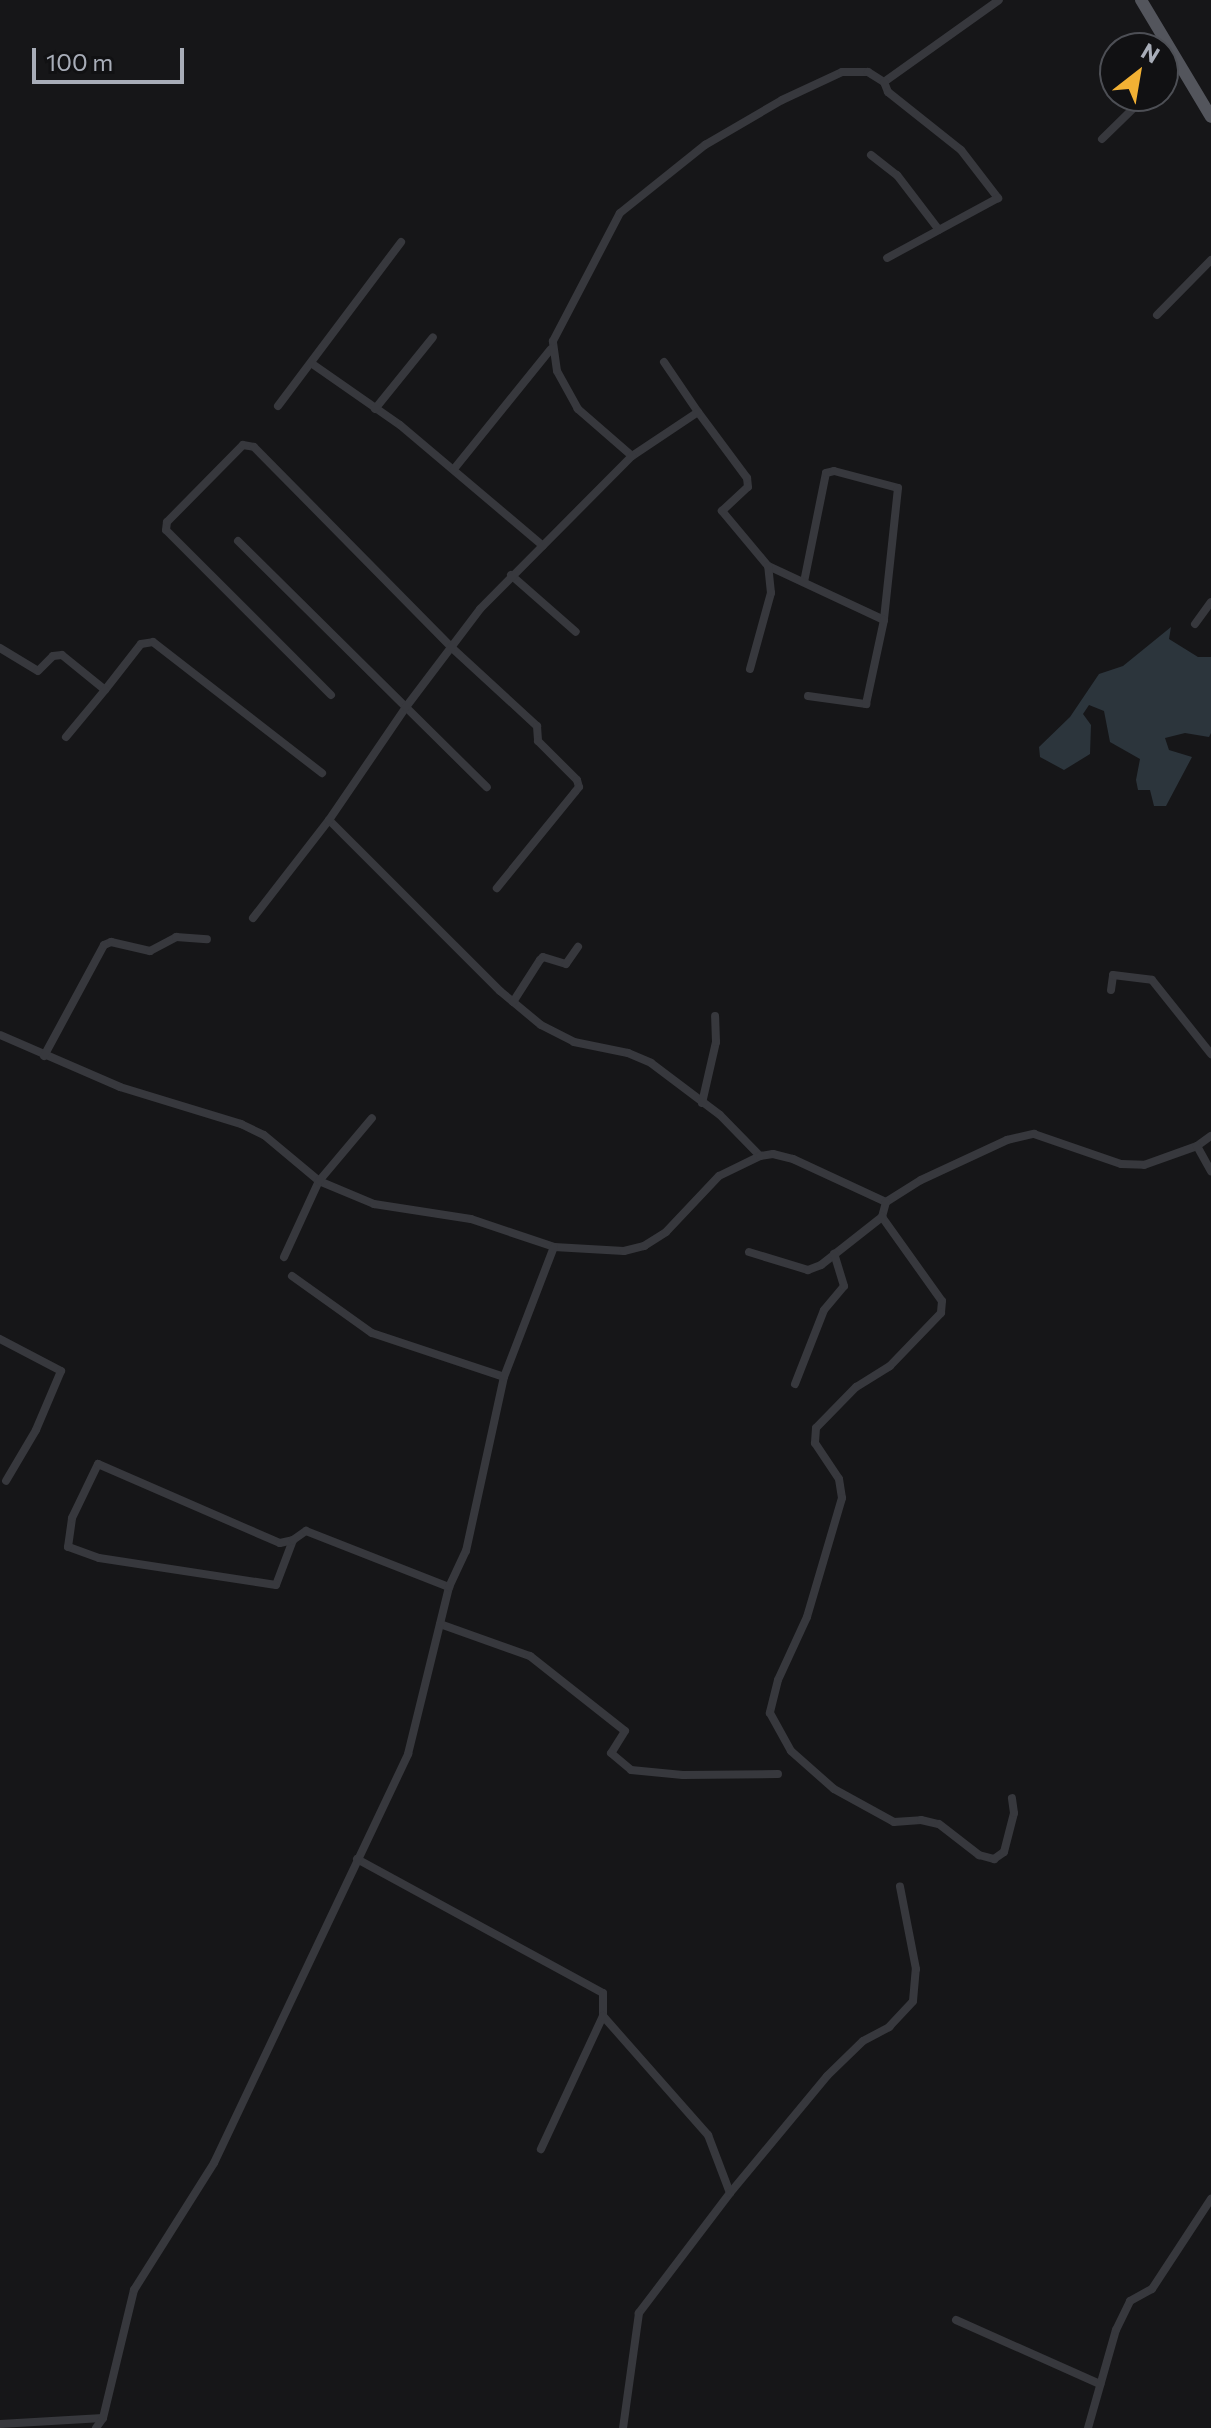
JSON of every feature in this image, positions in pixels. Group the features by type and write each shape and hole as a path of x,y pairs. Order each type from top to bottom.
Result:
{"main road":[{"path":"1141,0 1160,32"},
{"path":"1179,66 1211,117"}],"street":[{"path":"884,82 999,0"},
{"path":"454,469 551,349 620,213 693,155 782,100 842,72 868,72 884,82 888,92 961,150 998,198 887,258"},
{"path":"1102,139 1130,112"},
{"path":"871,155 897,175 939,230"},
{"path":"278,406 401,242"},
{"path":"1157,315 1211,260"},
{"path":"375,409 433,337"},
{"path":"551,349 557,371 578,409 632,456"},
{"path":"664,362 747,478 748,487 722,511 768,566 884,620"},
{"path":"311,363 454,469 543,546"},
{"path":"253,918 329,820 451,647 511,575 632,456 698,412"},
{"path":"331,695 166,530 167,522 243,445 254,447 451,647 537,726 538,741 572,772 579,787 497,888"},
{"path":"804,582 826,473 834,471 898,488 884,620 866,704 808,696"},
{"path":"238,541 487,787"},
{"path":"750,669 771,593 768,566"},
{"path":"511,575 576,632"},
{"path":"1195,624 1211,602"},
{"path":"66,737 141,644 153,642 322,773"},
{"path":"0,648 38,671 53,656 62,655 105,690"},
{"path":"329,820 513,1002 554,1033 574,1042 628,1053 651,1063 741,1134 760,1156"},
{"path":"44,1056 104,945 111,942 150,951 176,937 207,939"},
{"path":"513,1002 540,960 548,958 566,964 578,947"},
{"path":"1111,990 1113,975 1152,980 1211,1054"},
{"path":"702,1103 715,1053 715,1016"},
{"path":"1,1037 120,1087 241,1124 264,1135 319,1181 374,1204 471,1219 554,1247 624,1251 644,1246 677,1222 719,1176 760,1156 773,1154 793,1159 886,1202"},
{"path":"284,1257 319,1181 372,1118"},
{"path":"749,1252 808,1270 882,1217 886,1202 935,1173 1007,1140 1034,1134 1121,1164 1144,1165 1197,1146 1211,1136"},
{"path":"1197,1146 1211,1171"},
{"path":"882,1217 942,1301 941,1313 890,1366 856,1387 816,1428 815,1443 839,1479 842,1498 807,1617 778,1680 770,1713 791,1751 834,1789 894,1822 921,1820 939,1824 979,1855 994,1859 1004,1852 1014,1813 1012,1798"},
{"path":"96,2428 103,2418 134,2290 214,2163 408,1754 449,1587 466,1551 504,1377 554,1247"},
{"path":"795,1384 824,1310 844,1286 834,1254"},
{"path":"292,1276 372,1333 504,1377"},
{"path":"0,1339 61,1371 36,1430 6,1481"},
{"path":"293,1540 276,1585 99,1558 68,1547 72,1518 98,1464 280,1543 293,1540 306,1531 449,1587"},
{"path":"440,1624 530,1656 625,1731 611,1753 631,1770 683,1775 778,1774"},
{"path":"357,1859 603,1993 603,2016 541,2149"},
{"path":"623,2428 639,2313 730,2193 827,2076 863,2041 889,2027 913,2001 916,1969 900,1887"},
{"path":"603,2016 655,2071 708,2135 730,2193"},
{"path":"1088,2428 1116,2330 1130,2301 1152,2289 1211,2199"},
{"path":"956,2320 1100,2384"},
{"path":"0,2424 103,2418"}],"shaded area":[{"path":"1171,627 1169,639 1198,657 1211,657 1211,733 1209,737 1185,733 1165,738 1169,750 1192,757 1166,806 1154,806 1150,790 1138,790 1136,780 1140,759 1110,742 1104,711 1089,705 1083,714 1091,725 1090,754 1064,770 1040,757 1039,747 1070,717 1099,674 1123,666"}]}
